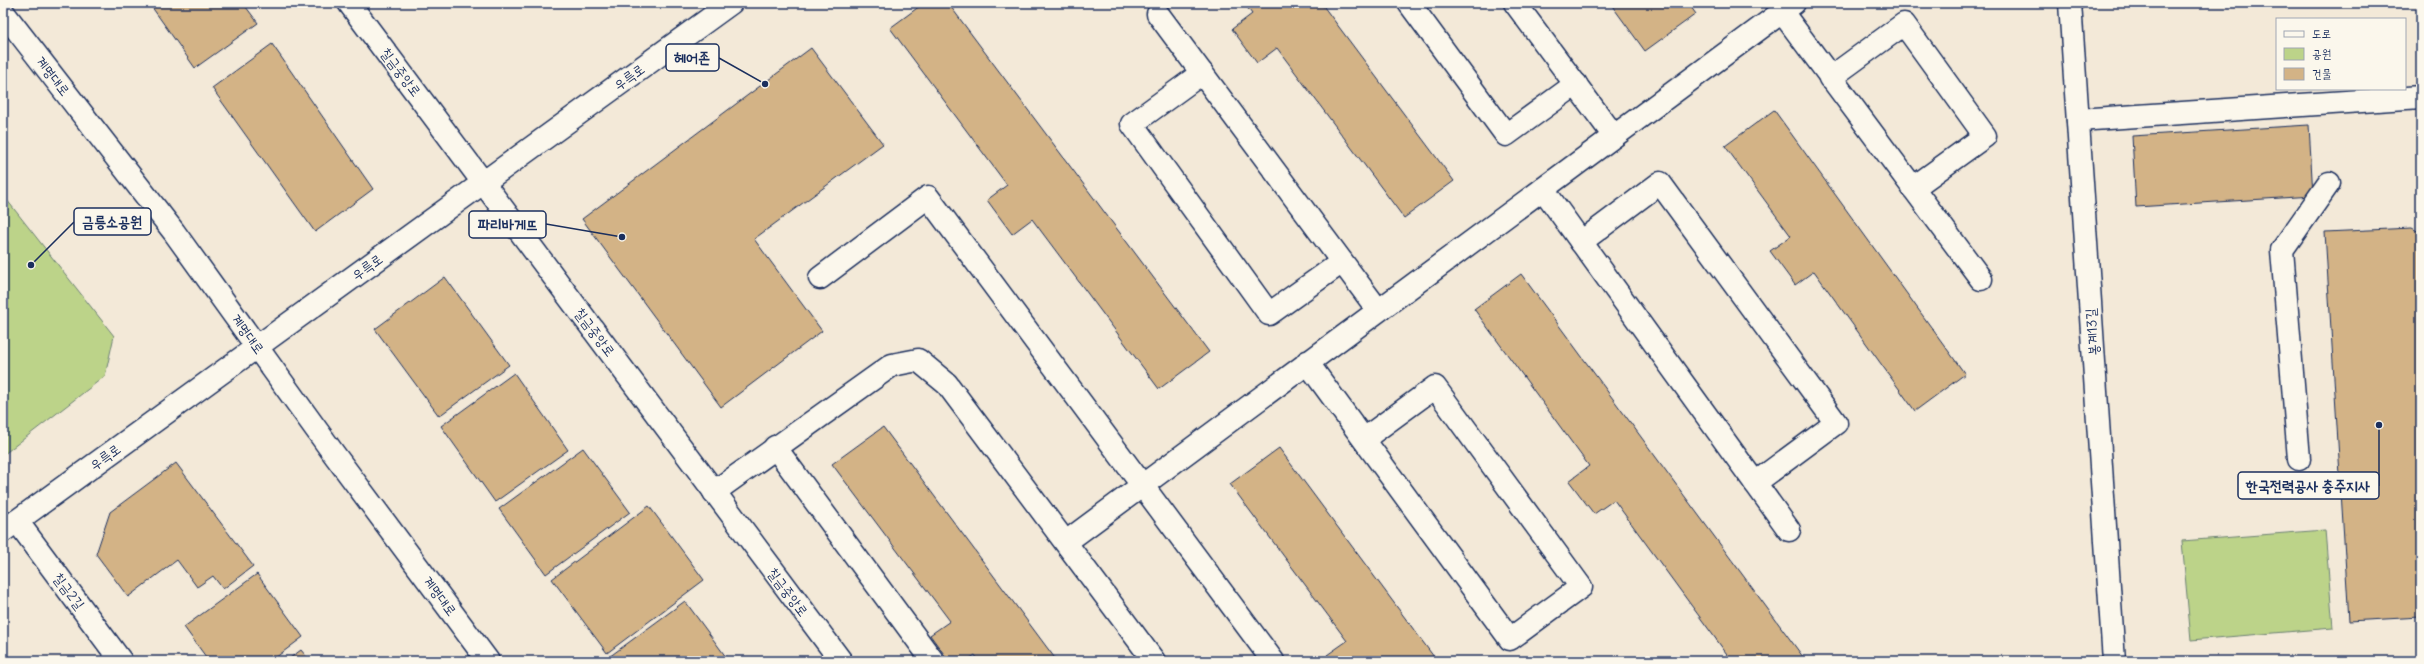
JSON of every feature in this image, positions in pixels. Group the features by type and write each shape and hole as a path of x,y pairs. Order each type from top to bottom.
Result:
{"street":[{"name":"칠금중앙로","path":"348,3 841,661"},
{"name":"우륵로","path":"10,526 731,3"},
{"path":"1409,3 1506,135 1576,84"},
{"path":"1515,3 1614,136"},
{"name":"봉계13길","path":"2070,3 2114,661"},
{"path":"1066,542 1788,7 1830,78 1981,279"},
{"name":"계명대로","path":"3,12 174,232 488,661"},
{"path":"1158,14 1378,310"},
{"path":"1830,78 1904,24 1985,136 1913,188"},
{"path":"1202,73 1132,124 1269,314 1342,262"},
{"path":"2078,120 2421,97"},
{"path":"1581,242 1660,183 1836,423 1755,482"},
{"path":"2299,459 2282,250 2329,183"},
{"path":"1543,189 1789,530"},
{"path":"820,278 928,197 1273,661"},
{"path":"714,492 775,447 892,365 918,360 948,384 1154,661"},
{"path":"1307,362 1510,639 1581,587 1435,387 1364,439"},
{"path":"775,447 933,661"},
{"name":"칠금2길","path":"10,526 122,661"}],"green space":[{"path":"3,195 114,336 105,376 3,455"},
{"path":"2325,530 2333,628 2191,640 2182,541"}],"building":[{"path":"149,3 243,3 258,23 195,68"},
{"path":"924,3 948,3 1209,352 1159,389 1032,219 1012,234 987,200 1007,185 890,28"},
{"path":"1244,3 1321,3 1454,181 1404,218 1277,48 1257,63 1232,29 1252,14"},
{"path":"1610,3 1688,3 1696,14 1645,51"},
{"path":"272,44 373,189 315,232 212,88"},
{"path":"811,48 883,144 754,239 822,331 721,407 582,219"},
{"path":"1774,110 1965,374 1915,411 1814,271 1795,285 1770,251 1791,236 1725,146"},
{"path":"2309,125 2313,196 2136,207 2132,136"},
{"path":"2412,228 2421,233 2421,617 2349,621 2325,232"},
{"path":"1521,274 1806,661 1732,661 1614,500 1594,514 1569,481 1589,466 1474,309"},
{"path":"445,277 509,365 439,416 375,329"},
{"path":"514,373 568,450 495,502 441,426"},
{"path":"883,427 1057,661 979,661 975,655 966,661 949,661 930,635 950,621 832,464"},
{"path":"583,448 630,512 546,574 499,509"},
{"path":"1279,448 1437,661 1331,661 1327,655 1347,641 1230,484"},
{"path":"176,463 253,566 223,589 213,576 197,587 177,560 128,597 96,554 110,512"},
{"path":"649,506 704,580 607,653 552,579"},
{"path":"257,574 303,637 271,661 209,661 184,627"},
{"path":"685,601 729,661 612,661 609,657"},
{"path":"301,650 310,661 286,661"}],"place":[{"name":"헤어존","path":"765,84"},
{"name":"파리바게뜨","path":"622,237"},
{"name":"금릉소공원","path":"31,265"},
{"name":"한국전력공사 충주지사","path":"2379,425"}]}
